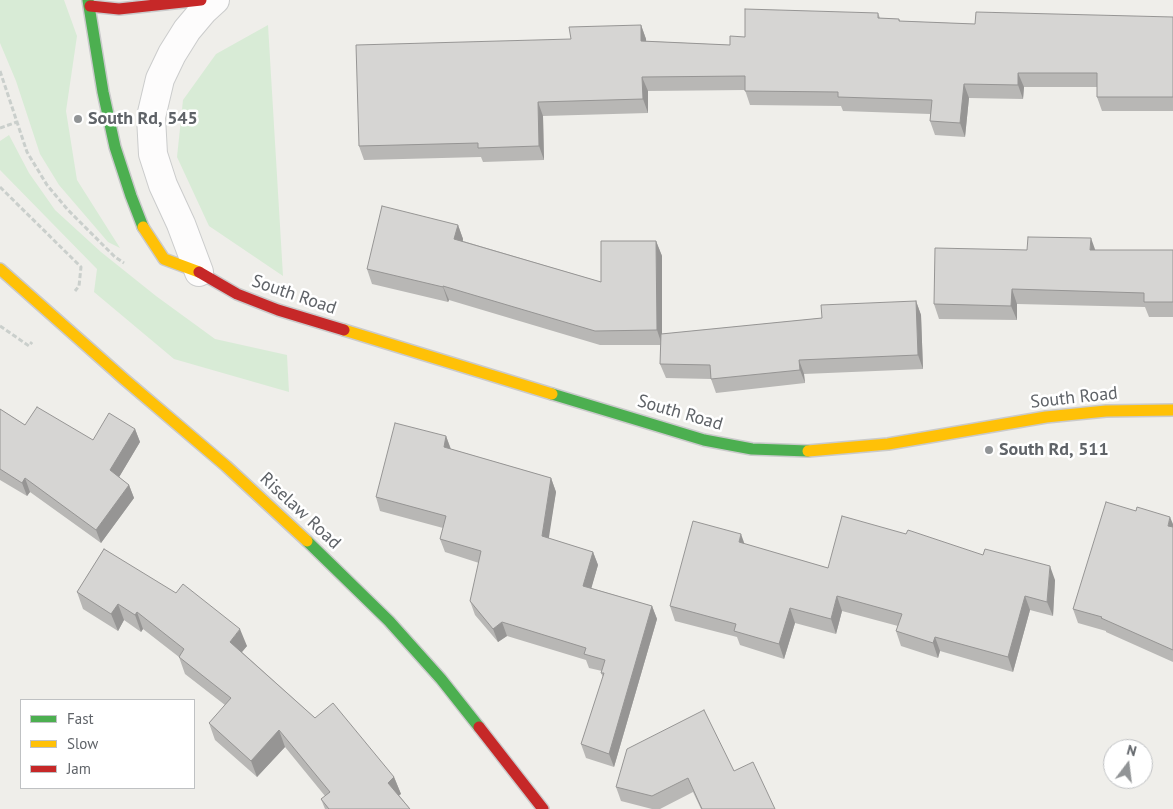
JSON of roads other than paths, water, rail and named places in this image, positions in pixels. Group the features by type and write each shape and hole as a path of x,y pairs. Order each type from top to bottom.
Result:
{"main road":[{"path":"89,3 119,9 201,0"},
{"name":"South Road","path":"89,3 103,92 115,147 131,196 145,230 164,259 199,272 238,294 278,310 704,440 752,449 805,451 888,444 1046,417 1106,411 1173,410"},
{"name":"Riselaw Road","path":"0,269 226,466 322,554 390,621 441,679 543,809"}],"street":[{"path":"199,272 181,224 163,185 154,154 151,117 160,79 172,54 187,30 203,11 216,0"}],"place":[{"name":"South Rd, 545","path":"78,119"},
{"name":"South Rd, 511","path":"989,450"}]}
